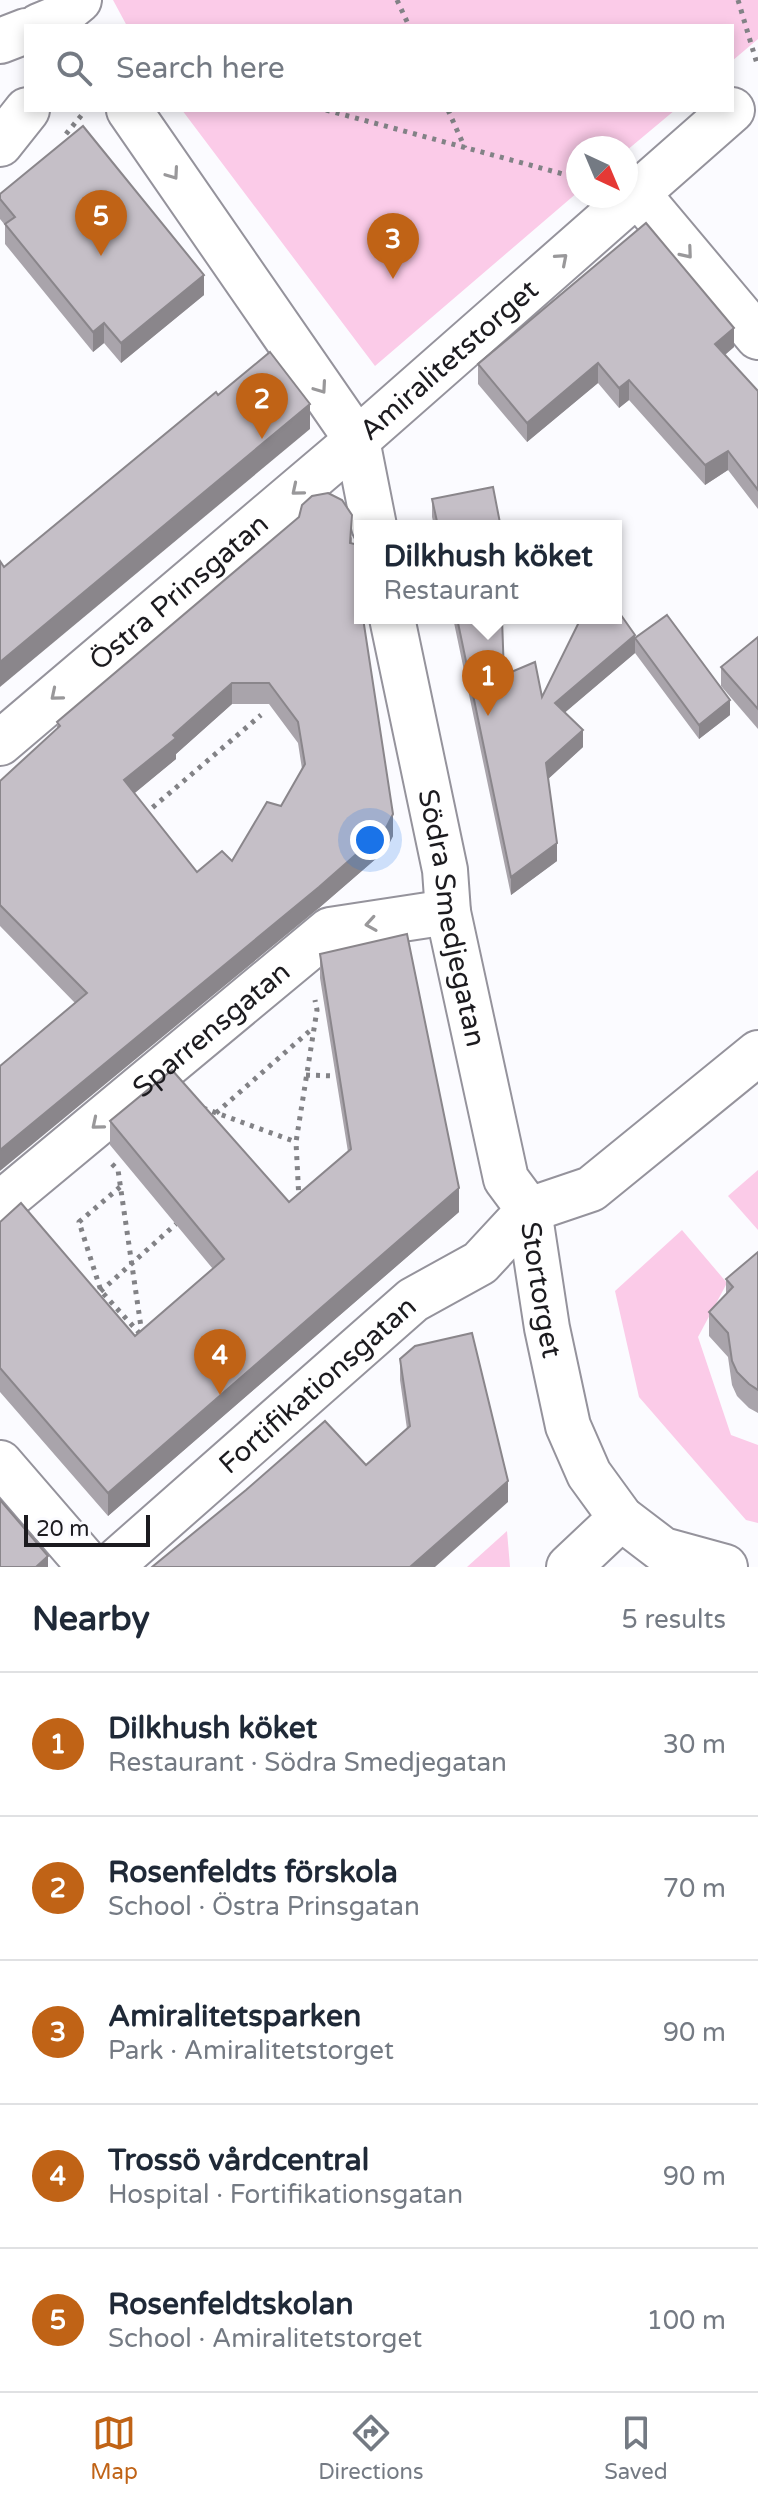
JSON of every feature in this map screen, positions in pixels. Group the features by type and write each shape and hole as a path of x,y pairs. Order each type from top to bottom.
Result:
{"street":[{"path":"0,41 24,30"},
{"path":"0,144 25,112"},
{"name":"Amiralitetstorget","path":"130,112 357,440 646,186 738,112"},
{"path":"646,186 758,337"},
{"path":"357,440 373,520"},
{"name":"Östra Prinsgatan","path":"0,743 357,440"},
{"name":"Södra Smedjegatan","path":"393,624 445,870 448,912 506,1179 529,1210"},
{"name":"Sparrensgatan","path":"0,1204 330,930 448,912"},
{"name":"Stortorget","path":"725,1567 663,1550 621,1518 589,1474 568,1426 547,1328 529,1210 591,1189 758,1053"},
{"name":"Fortifikationsgatan","path":"110,1567 413,1300 480,1263 529,1210"},
{"path":"0,1463 90,1567"},
{"path":"569,1567 621,1518"}],"path":[{"path":"397,0 408,24"},
{"path":"738,0 758,67"},
{"path":"333,112 566,175"},
{"path":"449,112 465,148"},
{"path":"142,817 261,715"},
{"path":"299,1201 296,1142 317,1010"},
{"path":"216,1113 314,1027"},
{"path":"306,1075 336,1076"},
{"path":"193,1104 296,1142"},
{"path":"86,1133 118,1170 142,1337 101,1291 79,1222 120,1187"},
{"path":"87,1304 176,1224"}],"shaded area":[{"path":"113,0 758,0 758,39 734,59 734,24 126,24"},
{"path":"184,112 673,112 638,141 638,136 566,136 566,202 375,366"},
{"path":"758,1170 758,1230 728,1196"},
{"path":"682,1230 727,1283 698,1337 731,1435 758,1445 758,1523 746,1520 639,1397 615,1291"},
{"path":"507,1531 510,1567 467,1567"}],"building":[{"path":"83,126 204,275 121,343 104,323 93,332 5,224 15,217 0,199 0,194"},
{"path":"646,223 734,328 715,344 758,391 758,490 728,451 705,465 629,380 619,388 598,363 527,423 478,364"},
{"path":"270,352 310,404 0,662 0,561 4,567 216,392 218,395"},
{"path":"493,487 499,520 437,520 432,499"},
{"path":"328,493 342,500 352,515 350,543 354,544 354,624 364,624 393,814 386,828 319,887 0,1150 0,1066 87,993 0,905 0,781 60,726 57,722 299,517 302,505 312,496","holes":["232,683 269,683 298,722 305,764 281,806 267,802 232,861 222,851 197,872 124,780 176,738 173,735"]},
{"path":"667,615 730,700 699,725 635,638"},
{"path":"622,617 635,635 555,703 583,730 546,763 557,843 511,877 458,624 502,624 504,675 535,662 542,697 578,624 622,624"},
{"path":"758,637 758,709 721,667"},
{"path":"407,934 459,1188 108,1493 0,1368 0,1222 21,1203 135,1336 224,1259 110,1121 172,1070 289,1202 351,1149 320,954"},
{"path":"758,1252 758,1390 737,1372 728,1333 709,1312 733,1287 726,1279"},
{"path":"472,1333 508,1481 410,1567 152,1567 325,1421 366,1465 410,1426 400,1359 415,1346"},
{"path":"0,1500 48,1556 36,1567 0,1567"}],"place":[{"name":"Rosenfeldtskolan","path":"101,256"},
{"name":"Amiralitetsparken","path":"393,279"},
{"name":"Rosenfeldts förskola","path":"262,439"},
{"name":"Dilkhush köket","path":"488,716"},
{"name":"Trossö vårdcentral","path":"220,1395"}]}
